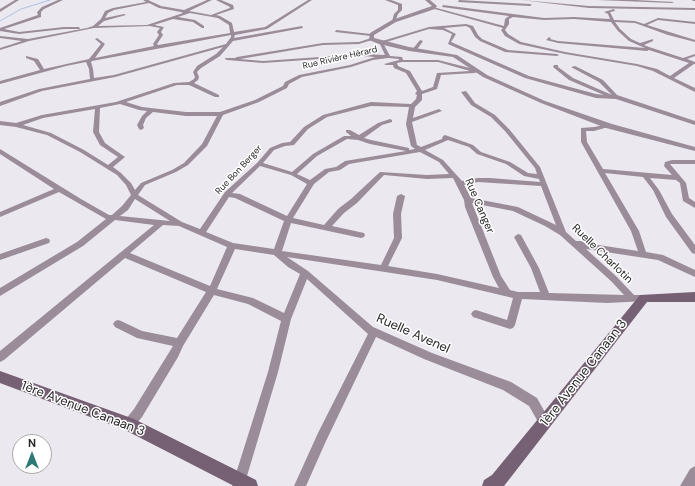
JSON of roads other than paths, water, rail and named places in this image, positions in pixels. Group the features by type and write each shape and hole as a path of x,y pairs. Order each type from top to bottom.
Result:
{"main road":[{"path":"637,298 695,297"},
{"name":"1ère Avenue Canaan 3","path":"490,486 498,481 545,423 637,298"},
{"name":"1ère Avenue Canaan 3","path":"0,377 129,424 242,484"}],"street":[{"path":"0,11 17,0"},
{"path":"0,30 40,16 39,12 43,8 61,0"},
{"path":"183,12 210,0"},
{"path":"213,15 232,9 232,6 218,0"},
{"path":"0,83 43,71 89,61 232,33 266,28 310,0"},
{"path":"387,0 400,4 400,10 396,14 394,21"},
{"path":"427,0 434,7 504,27"},
{"path":"523,0 589,7 695,7"},
{"path":"599,0 678,3 695,7"},
{"path":"103,20 106,12 147,1 160,7 219,17 231,24 231,40"},
{"path":"210,60 227,59 324,44 359,43 371,37 394,21 434,7 443,6 457,1 606,12 614,10 613,7"},
{"path":"443,6 544,19 574,18 613,20 644,25 695,41"},
{"path":"219,17 237,11"},
{"path":"606,12 610,13 613,20 612,22 630,40 659,52 694,63"},
{"path":"147,26 189,13"},
{"path":"94,27 103,20 124,15"},
{"path":"512,16 507,19 507,24 504,27 506,35 520,43 576,55 637,65 655,70 695,90"},
{"path":"174,18 194,21 204,27"},
{"path":"685,22 684,18 695,18"},
{"path":"644,25 658,19 695,23"},
{"path":"0,49 28,40 75,32 94,27 147,26 162,27 158,32 160,35 159,39 155,44 158,47"},
{"path":"380,43 433,28 468,26 472,28 476,36 481,40 515,53 576,55"},
{"path":"16,125 42,117 98,108 167,86 190,83 196,80 197,77 195,72 198,67 218,55 231,40 302,27"},
{"path":"0,30 19,33 64,28 82,28"},
{"path":"433,28 447,30 454,34 449,43 527,77 589,95 616,97"},
{"path":"336,31 371,37 380,43 455,56 476,71 497,82 543,102 609,126 695,149"},
{"path":"0,37 26,38 28,40"},
{"path":"549,38 548,40 591,46 659,52"},
{"path":"89,61 103,44 97,39"},
{"path":"414,50 421,40"},
{"path":"640,45 652,40"},
{"name":"Rue Rivière Hérard","path":"120,102 141,109 186,114 221,114 257,101 285,87 287,83 301,76 357,65 372,59 388,57 386,51 380,43"},
{"path":"0,104 41,90 115,76 226,45"},
{"path":"118,47 124,54"},
{"path":"227,59 263,62 330,56 363,55 400,58 402,61"},
{"path":"683,59 695,55"},
{"path":"28,57 36,60 43,71"},
{"path":"89,61 92,80"},
{"path":"420,150 414,146 410,121 412,106 419,100 418,94 420,91 416,82 408,72 396,68 395,64 386,64 402,61 438,61 476,71"},
{"path":"670,78 694,63"},
{"path":"556,66 555,67 571,79 616,97 695,123"},
{"path":"573,67 601,81 616,97"},
{"path":"418,94 435,88 438,83 439,74 468,73 476,71"},
{"path":"190,83 217,96"},
{"name":"Ruelle Charlotin","path":"464,92 473,104 493,116 507,130 538,168 550,203 563,233 637,298"},
{"name":"Rue Bon Berger","path":"202,232 227,194 260,164 272,149 284,144 292,144 306,128 325,116 371,104 412,106"},
{"path":"98,108 96,132 102,144 122,158 108,168"},
{"path":"141,128 140,125 144,117 152,110"},
{"path":"410,121 439,111"},
{"path":"0,292 80,244 125,208 143,184 174,171 196,155 205,145 221,114"},
{"path":"359,138 380,124 390,121"},
{"path":"0,124 16,125 54,136 82,151 118,174 128,184 135,196 180,224 202,232 232,246 437,277 518,296 607,299 637,298"},
{"path":"609,126 582,130 584,142 635,231 644,254"},
{"path":"348,131 359,138"},
{"path":"293,174 315,155 346,137 359,138 393,148 420,150"},
{"path":"277,254 288,220 311,183 327,170 338,169 347,162 420,150 445,140 445,137 471,146 479,153 508,163 526,175 542,177"},
{"name":"Rue Canger","path":"420,150 441,161 460,184 468,200 487,252 507,294"},
{"path":"0,151 78,201 113,218 180,224"},
{"path":"695,162 667,163 667,166 682,183 686,198 695,206"},
{"path":"260,164 293,174 311,183"},
{"path":"600,171 678,178"},
{"path":"326,228 341,211 354,201 382,173 426,177 454,176"},
{"path":"645,175 656,190 668,215 695,251"},
{"path":"460,184 478,180 490,180 544,184"},
{"path":"0,215 60,189"},
{"path":"227,194 237,196 288,220 361,235"},
{"path":"383,269 398,238 398,214 401,196"},
{"path":"468,200 516,209 548,224 583,246 644,254 660,258 695,274"},
{"path":"0,357 161,223"},
{"path":"518,237 535,268 546,297"},
{"path":"0,257 46,241"},
{"path":"129,424 138,413 174,354 178,343 212,291 232,246"},
{"path":"123,254 212,291 250,301 286,319"},
{"name":"Ruelle Avenel","path":"277,254 304,273 374,332 428,356 507,386 533,402 545,423"},
{"path":"242,484 286,319 304,273"},
{"path":"476,314 510,325 518,296"},
{"path":"118,324 140,335 178,343"},
{"path":"300,486 322,437 374,332"},
{"path":"688,486 695,474"}],"waterway":[{"path":"0,21 21,9 50,0"}]}
